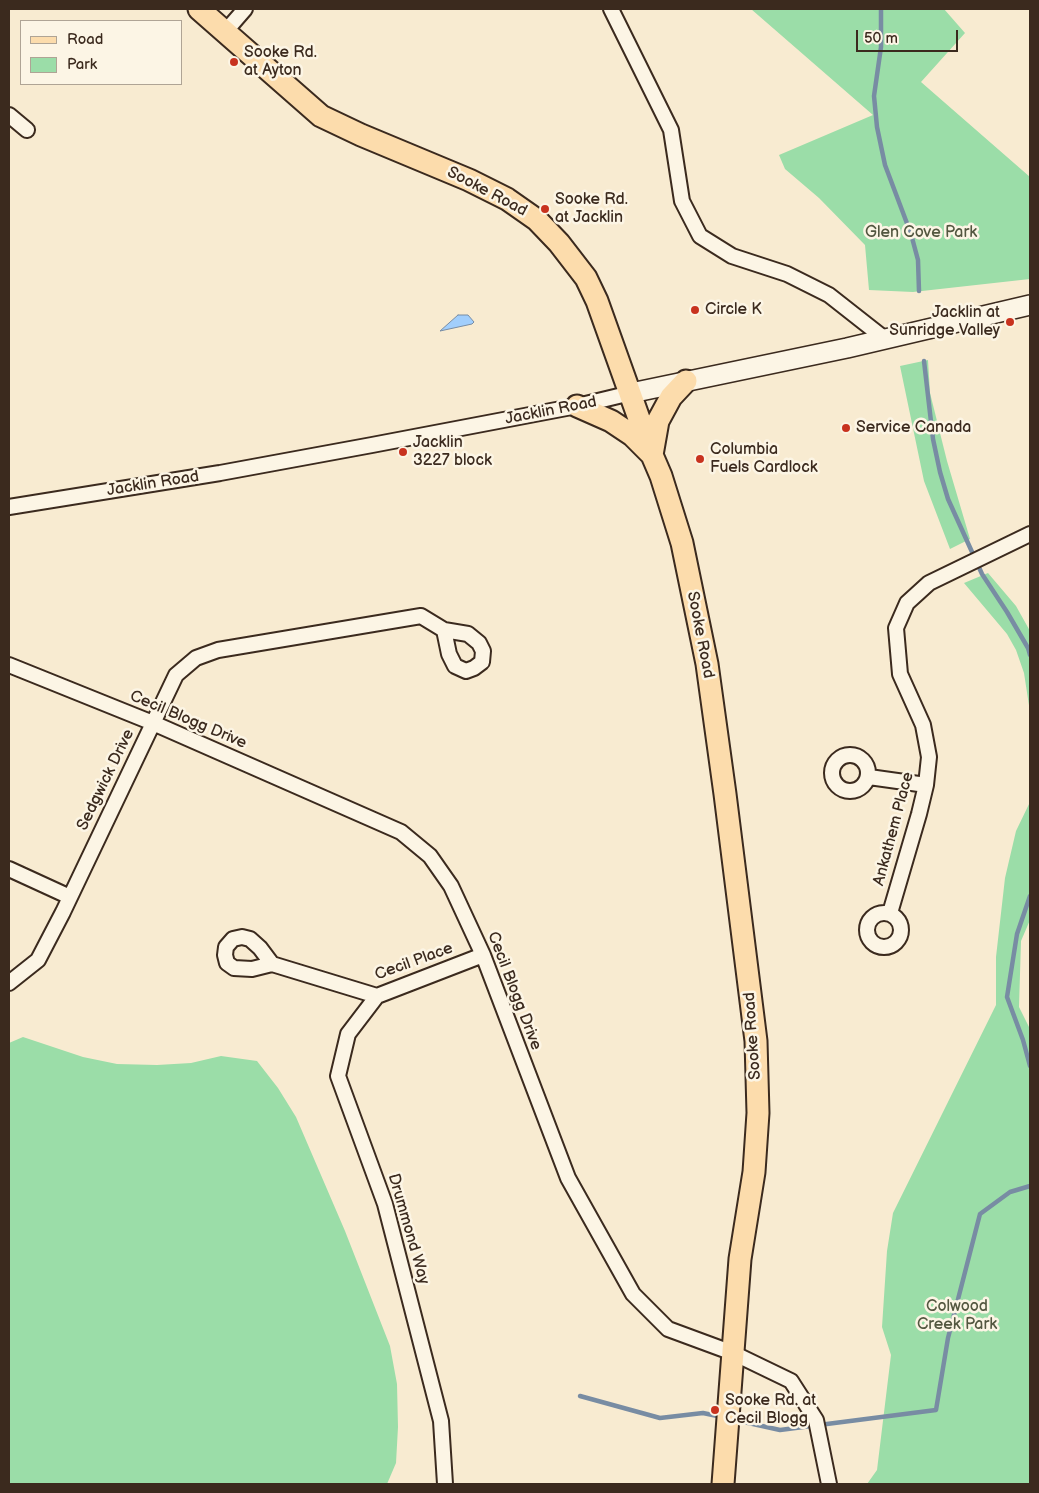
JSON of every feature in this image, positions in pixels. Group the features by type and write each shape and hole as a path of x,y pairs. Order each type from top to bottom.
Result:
{"main road":[{"name":"Sooke Road","path":"199,9 321,116 361,135 469,180 507,199 537,220 559,243 586,278 597,301 661,476 682,543 707,664 756,1041 758,1113 754,1172 740,1259 723,1484"},
{"name":"Jacklin Road","path":"630,393 885,339 1030,305"},
{"path":"652,455 658,421 671,397 686,381"},
{"path":"577,406 611,421 632,435 652,455"}],"street":[{"path":"225,32 245,9"},
{"path":"611,9 671,130 682,201 700,236 732,256 787,274 829,295 885,339"},
{"path":"10,120 27,130"},
{"name":"Jacklin Road","path":"9,507 220,473 577,406 630,393"},
{"name":"Ankathem Place","path":"890,913 919,814 926,785 929,757 923,725 900,674 896,628 908,603 929,582 1030,534"},
{"name":"Sedgwick Drive","path":"9,983 38,960 176,675 196,658 218,650 421,616 444,630"},
{"name":"Cecil Blogg Drive","path":"9,665 153,723 401,832 430,856 452,886 483,955 568,1178 633,1294 668,1329 733,1353 791,1381 816,1420 829,1484"},
{"path":"869,777 926,785"},
{"path":"9,869 70,896"},
{"name":"Cecil Place","path":"272,964 377,996 483,955"},
{"name":"Drummond Way","path":"377,996 348,1034 338,1076 387,1214 441,1421 444,1484"}],"green space":[{"name":"Glen Cove Park","path":"751,9 944,9 965,33 921,82 1030,177 1030,279 913,292 869,290 865,245 819,198 785,169 779,155 873,115"},
{"path":"928,360 930,393 947,461 970,539 950,549 924,481 900,366"},
{"path":"988,573 1016,606 1030,631 1030,712 1024,673 1016,650 1007,634 964,583"},
{"name":"Colwood Creek Park","path":"1030,802 1030,920 1021,941 1019,1007 1030,1029 1030,1484 867,1484 877,1470 891,1355 882,1327 887,1251 893,1213 996,1005 996,957 1005,878 1016,831"},
{"path":"23,1037 83,1057 117,1064 157,1065 191,1063 221,1056 257,1061 278,1088 296,1117 345,1231 390,1346 397,1384 398,1427 396,1463 387,1484 9,1484 9,1043"}],"water":[{"path":"458,315 468,315 474,322 440,331"}],"waterway":[{"path":"881,9 881,47 874,96 877,127 885,165 911,234 918,260 919,291"},
{"path":"924,361 933,439 948,499 982,574 1007,612 1028,648 1030,655"},
{"path":"1030,896 1017,934 1007,997 1023,1040 1030,1066"},
{"path":"735,1420 780,1430 936,1410 948,1338 980,1214 1010,1192 1030,1186"},
{"path":"580,1396 660,1418 703,1413 722,1417"}],"place":[{"name":"Sooke Rd. at Ayton","path":"234,62"},
{"name":"Sooke Rd. at Jacklin","path":"545,209"},
{"name":"Circle K","path":"695,310"},
{"name":"Jacklin at Sunridge Valley","path":"1010,322"},
{"name":"Service Canada","path":"846,428"},
{"name":"Jacklin 3227 block","path":"403,452"},
{"name":"Columbia Fuels Cardlock","path":"700,459"},
{"name":"Sooke Rd. at Cecil Blogg","path":"715,1410"}]}
